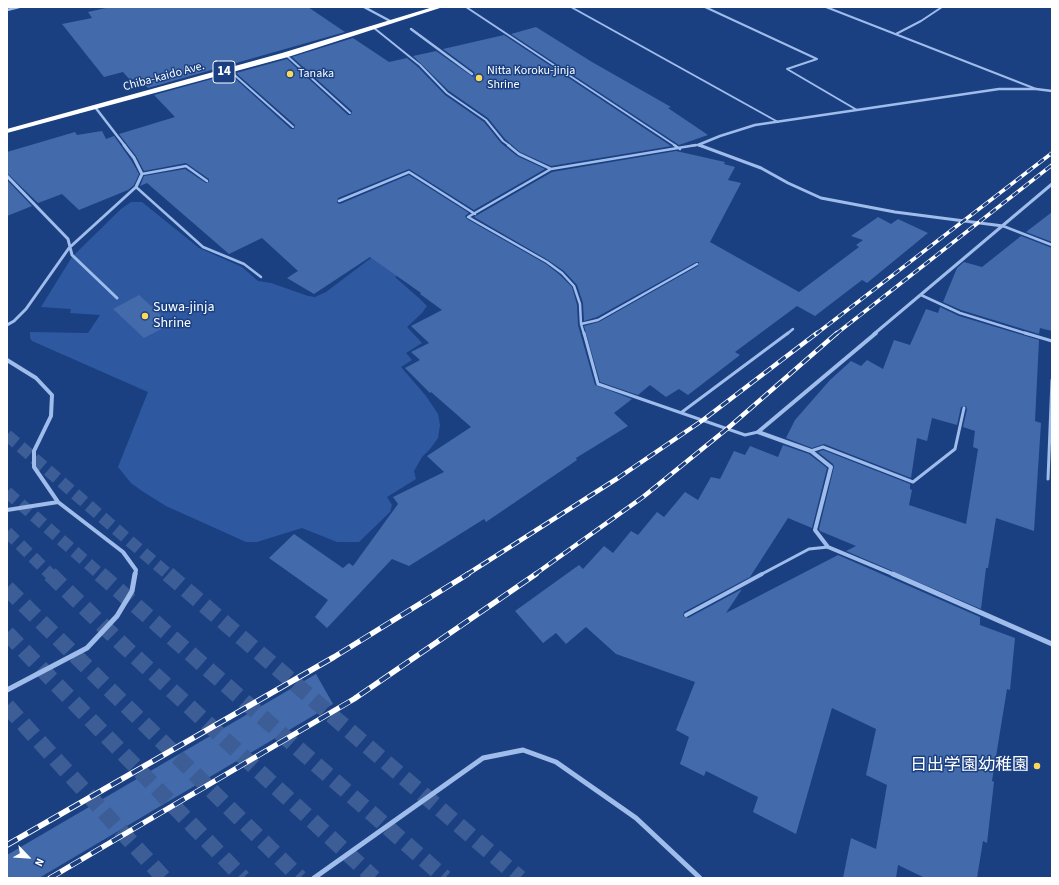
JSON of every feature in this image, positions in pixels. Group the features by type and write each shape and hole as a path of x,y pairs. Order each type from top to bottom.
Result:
{"highway":[{"name":"Chiba-kaido Ave.","path":"7,131 286,55 440,7"}],"street":[{"path":"7,10 19,7"},
{"path":"364,7 392,23"},
{"path":"411,29 472,74"},
{"path":"698,145 749,127 778,122 999,89 1036,89 1052,91"},
{"path":"7,325 14,321 26,309 69,248 136,187 142,174 134,158 104,121 95,107"},
{"path":"698,145 761,168 788,184 821,198 895,212 1003,226"},
{"path":"7,176 68,239 69,248 72,254 117,298"},
{"path":"758,432 1052,184"},
{"path":"7,360 36,378 52,395 51,416 34,451 34,467 58,502 123,552 136,570 132,591 117,616 87,648 7,690"},
{"path":"758,432 811,451 831,467 815,530 828,547 846,553 1052,644"},
{"path":"7,510 58,502"},
{"path":"314,878 483,758 523,750 556,762 636,818 700,878"}],"lane":[{"path":"466,7 680,149"},
{"path":"572,7 778,122"},
{"path":"705,7 817,59 787,69 857,110"},
{"path":"826,7 1036,89"},
{"path":"896,34 921,21 942,7"},
{"path":"374,28 420,65 447,93 486,120 503,141 519,154 551,169"},
{"path":"286,55 350,113"},
{"path":"229,70 293,127"},
{"path":"698,145 617,160 551,169 468,217 509,242 529,251 562,273 574,286 580,304 581,324 598,384 745,435 758,432"},
{"path":"142,174 186,166 207,181"},
{"path":"339,201 408,172 475,214"},
{"path":"136,187 203,247 244,264 261,278"},
{"path":"1003,226 1052,245"},
{"path":"581,324 598,320 696,264"},
{"path":"921,295 960,313 1052,340"},
{"path":"682,412 793,329"},
{"path":"1048,478 1052,380"},
{"path":"811,451 823,448 913,482 955,449 964,408"},
{"path":"686,615 808,549 828,547"}],"shaded area":[{"path":"131,202 142,202 199,248 242,267 258,281 271,283 315,297 326,292 375,255 404,272 395,277 427,306 422,313 407,327 422,343 406,353 412,360 401,367 426,396 438,414 440,425 438,438 422,457 414,471 416,479 387,497 392,505 390,512 359,542 337,542 302,528 257,542 246,542 166,506 131,483 118,467 148,392 32,341 30,338 30,332 88,333 100,315 70,313 71,309 41,307 72,257 121,209"}],"building":[{"path":"110,7 308,7 345,32 148,88 138,78 130,80 123,72 104,77 62,24 92,18 88,12"},
{"path":"536,27 592,62 671,107 668,108 708,135 679,145 511,34"},
{"path":"504,35 672,146 551,166 520,152 505,139 488,118 449,91 413,56 436,51 473,77 475,75 474,72 443,49"},
{"path":"353,38 389,62 407,58 418,67 445,95 484,122 501,143 517,156 545,169 474,210 409,169 338,198 337,203 340,204 409,175 469,213 465,216 467,219 546,264 572,287 577,305 578,325 595,385 632,399 614,413 628,426 576,458 577,460 486,522 484,519 409,566 392,559 327,628 315,617 328,600 269,558 294,534 343,568 349,563 353,566 398,504 393,497 444,472 427,456 471,427 431,392 430,393 405,368 420,360 411,352 429,343 411,326 442,310 420,294 421,293 370,257 314,294 287,278 298,271 262,238 229,254 147,183 140,186 144,176 185,169 206,183 209,182 209,179 186,163 144,171 136,156 119,134 175,117 154,95 230,74 291,129 294,129 295,125 236,73 287,59 348,115 351,115 352,111 292,57"},
{"path":"102,131 106,139 114,136 139,174 134,185 128,190 79,210 62,194 38,203 7,173 7,152 75,132 77,135"},
{"path":"676,151 725,162 724,164 735,167 728,180 741,183 710,242 799,292 859,247 856,245 863,240 851,236 878,217 891,224 898,219 928,233 867,283 862,280 815,316 797,306 735,352 740,355 688,395 679,389 666,397 650,385 638,395 600,382 584,326 599,322 698,266 699,262 696,262 597,317 584,321 583,303 577,285 564,271 548,260 474,217 552,172"},
{"path":"7,180 32,206 7,216"},
{"path":"1052,212 1052,242 1026,232"},
{"path":"1021,236 1052,248 1052,331 1040,328 1039,334 961,310 943,302 957,268 964,262 982,267"},
{"path":"139,295 171,324 144,338 113,309"},
{"path":"940,307 959,316 1039,340 1035,421 1041,423 1034,531 996,518 988,568 986,568 981,609 846,551 856,546 820,531 819,529 834,467 833,464 818,452 823,450 910,484 910,489 912,490 909,505 966,524 978,449 973,447 975,431 963,427 967,409 966,406 961,407 957,425 932,418 927,441 917,438 911,478 824,444 812,448 786,438 795,420 830,380 851,361 861,366 867,360 883,369 894,340 910,345 926,309 938,313"},
{"path":"783,445 809,454 827,468 812,528 788,518 750,577 684,612 683,616 688,618 742,589 726,613 838,555 980,617 980,625 1015,638 1010,690 1007,689 992,781 994,782 987,843 983,841 977,878 925,878 898,865 896,878 843,878 851,838 876,849 887,785 866,775 876,729 832,708 796,834 753,812 758,797 706,771 704,776 680,764 689,737 676,730 695,682 616,654 586,627 566,644 556,633 543,643 515,611 579,565 583,569 604,546 613,553 631,531 638,535 657,512 664,517 685,492 698,500 711,477 720,479 734,451 745,455 750,446 778,457"},
{"path":"316,674 333,704 39,878 7,878 7,855"}],"tunnel":[{"path":"7,435 169,575"},
{"path":"7,492 101,575"},
{"path":"7,532 51,575"},
{"path":"50,574 125,647 374,878"},
{"path":"100,574 445,878"},
{"path":"168,574 520,878"},
{"path":"7,588 300,878"},
{"path":"7,633 243,878"},
{"path":"7,706 164,878"}],"railway":[{"path":"816,334 1052,153"},
{"path":"836,334 1052,165"},
{"path":"466,575 618,478 703,420 817,333"},
{"path":"534,575 643,497 728,428 837,333"},
{"path":"7,845 334,657 468,574"},
{"path":"50,878 354,699 536,574"}],"place":[{"name":"Tanaka","path":"290,74"},
{"name":"Nitta Koroku-jinja Shrine","path":"479,78"},
{"name":"Suwa-jinja Shrine","path":"145,316"},
{"name":"日出学園幼稚園","path":"1037,766"}]}
